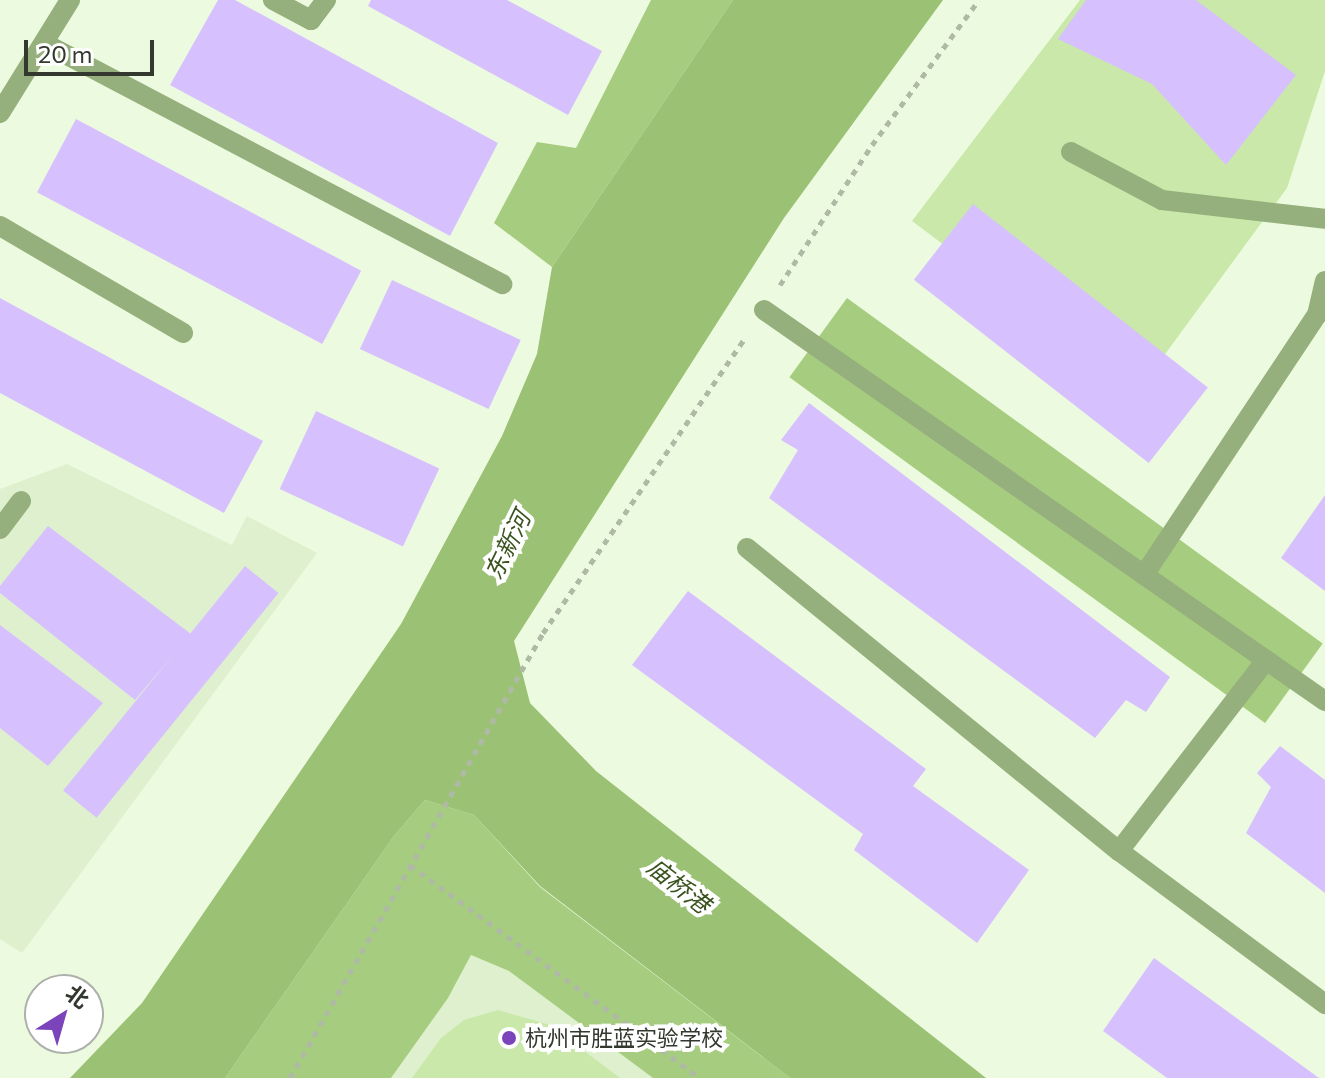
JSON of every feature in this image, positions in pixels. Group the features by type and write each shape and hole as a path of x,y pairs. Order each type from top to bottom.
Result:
{"lane":[{"path":"0,113 6,91 44,43 70,0"},
{"path":"273,0 311,20 326,0"},
{"path":"44,43 502,284"},
{"path":"1071,152 1162,200 1325,219"},
{"path":"0,226 183,333"},
{"path":"1144,575 1321,313 1325,281"},
{"path":"764,310 1325,701"},
{"path":"0,529 21,501"},
{"path":"747,548 1119,851 1325,1004"},
{"path":"1119,851 1266,660"}],"path":[{"path":"290,1078 543,633"},
{"path":"410,865 700,1078"}],"shaded area":[{"path":"651,0 733,0 552,267 494,223 537,142 576,148"},
{"path":"1080,0 1325,0 1325,71 1287,188 1138,391 912,221"},
{"path":"847,298 1323,644 1265,723 789,377"},
{"path":"67,464 232,545 247,516 317,553 22,953 0,939 0,489"},
{"path":"425,800 474,815 540,887 790,1078 653,1078 509,971 471,955 448,998 391,1078 225,1078 394,836"},
{"name":"杭州市胜蓝实验学校","path":"471,955 509,971 653,1078 391,1078 448,998"},
{"path":"498,1010 550,1025 620,1078 412,1078 441,1038 464,1020"}],"water":[{"path":"733,0 943,0 784,218 514,641 530,703 596,771 986,1078 790,1078 540,886 474,815 425,800 394,836 225,1078 70,1078 93,1054 104,1054 104,1043 142,1003 401,624 502,436 537,354 552,267"}],"building":[{"path":"218,0 235,0 498,143 450,236 170,85"},
{"path":"371,0 507,0 602,51 568,115 368,6"},
{"path":"1086,0 1196,0 1296,75 1226,165 1152,84 1058,39"},
{"path":"76,119 361,271 322,344 37,192"},
{"path":"973,204 1208,387 1149,463 914,280"},
{"path":"392,280 521,340 489,409 360,349"},
{"path":"0,298 263,441 224,513 0,393"},
{"path":"809,403 1170,677 1146,712 1126,700 1095,738 769,498 798,450 781,440"},
{"path":"316,411 439,468 403,546 280,489"},
{"path":"1325,495 1325,591 1281,558"},
{"path":"48,526 191,634 135,700 0,593 0,586"},
{"path":"245,566 278,593 97,818 63,791"},
{"path":"688,591 926,769 913,786 1029,870 977,943 854,850 863,834 632,665"},
{"path":"0,625 103,703 48,766 0,728"},
{"path":"1280,746 1325,780 1325,893 1246,833 1271,787 1257,773"},
{"path":"1154,958 1319,1078 1167,1078 1103,1031"}],"place":[{"name":"杭州市胜蓝实验学校","path":"509,1038"}],"water label":[{"name":"东新河","path":"507,545"},
{"name":"庙桥港","path":"679,885"}]}
